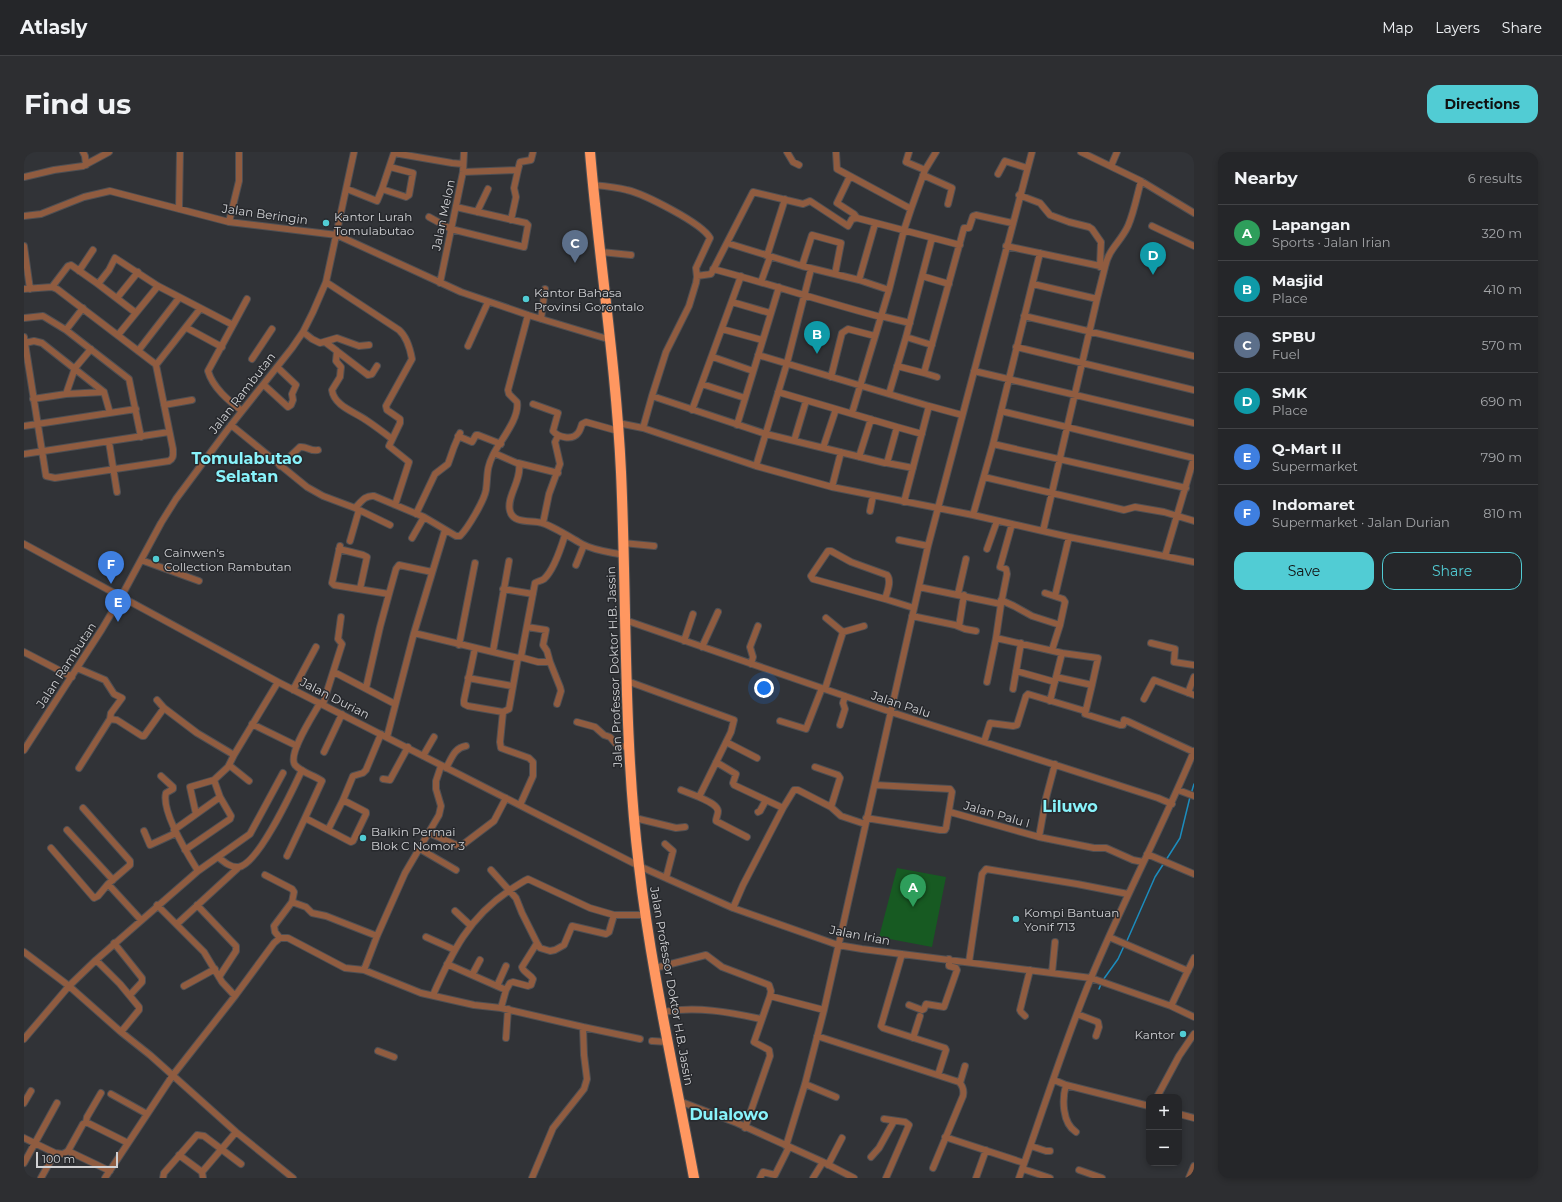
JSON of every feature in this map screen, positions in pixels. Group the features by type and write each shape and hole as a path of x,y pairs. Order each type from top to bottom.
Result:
{"highway":[{"name":"Jalan Professor Doktor H.B. Jassin","path":"590,152 611,340 618,427 624,543 629,748 639,866 646,916 668,1042 694,1178"}],"street":[{"path":"83,152 86,165"},
{"path":"24,177 86,165 109,152"},
{"path":"179,209 180,152"},
{"path":"229,222 240,181 239,152"},
{"name":"Jalan Rambutan","path":"24,750 78,668 121,598 176,499 230,425 264,384 303,332 326,282 354,152"},
{"name":"Jalan Melon","path":"440,282 463,172 464,152"},
{"path":"511,220 516,197 514,188 520,162 531,160 533,152"},
{"path":"787,152 793,162 799,165"},
{"path":"836,152 838,169 911,208"},
{"path":"909,152 906,162 952,188 948,204"},
{"path":"852,413 889,290 911,208 924,173 936,152"},
{"path":"760,1178 763,1172 774,1176 787,1146 805,1084 824,1010 937,508 974,372 1019,195 1032,152"},
{"path":"1081,152 1141,181 1194,213"},
{"path":"1111,166 1117,152"},
{"path":"347,189 377,200 394,153 463,164"},
{"path":"998,174 1005,161 1027,168"},
{"path":"382,189 406,197 409,195 413,173 390,167"},
{"path":"463,172 518,170"},
{"path":"850,176 837,203 854,214 857,218"},
{"path":"1102,267 1127,227 1134,210 1141,181"},
{"path":"593,185 627,190 643,196 682,216 704,230 710,238 696,268 696,283 689,306 668,347 643,428"},
{"path":"477,212 488,188"},
{"name":"Jalan Beringin","path":"24,216 41,214 84,197 104,192 119,193 229,222 337,235 461,292 528,315 611,340"},
{"path":"697,276 711,274 753,192 804,205 808,201 812,202 848,226 852,218 857,218 875,224 960,245"},
{"path":"1019,195 1040,203 1050,215 1069,222 1089,226 1101,242 1102,267 1097,299 1042,531"},
{"path":"762,282 785,200"},
{"path":"429,217 451,229 523,248 528,225 526,223 456,207"},
{"path":"924,373 964,228 969,228 974,215 1012,223"},
{"path":"859,280 875,224"},
{"path":"1152,226 1194,246"},
{"path":"802,266 812,235 840,242 841,244 835,274"},
{"path":"889,394 910,323 932,238"},
{"path":"727,243 802,266 859,280 889,290"},
{"path":"24,246 27,289 52,287 83,308 156,365 173,453 173,457 169,461 50,478 46,476 24,340 42,343 104,392 110,413"},
{"path":"1006,246 1102,267"},
{"path":"79,271 93,250"},
{"path":"601,252 631,255"},
{"path":"973,515 993,444 1040,253"},
{"path":"98,284 109,270 115,258 179,298 233,325"},
{"path":"52,287 68,266 71,265 136,313"},
{"path":"756,466 787,363 811,268"},
{"path":"714,269 779,287 804,296 910,323"},
{"path":"117,298 138,272"},
{"path":"692,410 713,357 741,276"},
{"path":"922,276 949,284"},
{"path":"326,282 399,330 406,338 412,358 386,406 387,410 400,419 400,423 389,444 390,447 409,462 395,505"},
{"path":"1033,284 1097,299"},
{"path":"118,335 158,286"},
{"path":"737,425 779,287"},
{"path":"541,318 545,289"},
{"path":"138,351 179,298"},
{"path":"242,411 220,392 208,372 208,369 222,347 247,299"},
{"path":"468,346 488,302"},
{"path":"732,302 770,313"},
{"path":"66,330 83,308"},
{"path":"156,365 200,309"},
{"path":"350,540 357,509 365,498 370,496 424,517 456,536 460,536 477,511 486,491 486,474 494,453 501,444 518,408 517,402 509,394 508,390 528,315"},
{"path":"24,318 43,316 66,330 129,379 141,437"},
{"path":"1024,316 1194,356"},
{"path":"186,328 222,347"},
{"path":"252,359 272,329"},
{"path":"722,329 762,340"},
{"path":"831,377 844,330 875,336"},
{"path":"303,332 320,343 337,338 359,346 369,345"},
{"path":"906,337 932,345"},
{"path":"325,342 368,375 372,374 377,366"},
{"path":"1016,347 1194,390"},
{"path":"66,394 75,368 91,349"},
{"path":"338,352 336,361 340,365 341,370 338,381 332,390 333,396 347,409 365,419 392,439"},
{"path":"758,355 962,415"},
{"path":"713,357 753,371"},
{"path":"897,366 937,377"},
{"path":"264,384 285,405 288,407 291,405 294,400 292,394 296,385 277,367"},
{"path":"974,372 1194,423"},
{"path":"702,384 746,398"},
{"path":"34,399 66,394 104,392"},
{"path":"778,392 922,434"},
{"path":"652,396 766,434 859,457 913,468"},
{"path":"164,405 192,400"},
{"path":"794,441 806,401"},
{"path":"533,404 558,413 553,431 558,436 573,437 578,434 582,424 586,422 618,427 643,428 756,466 832,487 1194,562"},
{"path":"904,502 929,406"},
{"path":"823,448 836,409"},
{"path":"24,426 136,410"},
{"path":"1001,411 1194,458 1164,556"},
{"path":"859,457 871,419"},
{"path":"230,425 307,487 390,525"},
{"path":"888,463 897,427"},
{"path":"24,454 169,432"},
{"path":"416,514 435,474 448,464 459,435 472,442 476,435 478,435 501,444"},
{"path":"543,522 549,494 558,473 560,464 555,442 558,436"},
{"path":"110,442 117,492"},
{"path":"993,444 1186,488"},
{"path":"280,466 300,447 305,447 312,451 318,450"},
{"path":"832,487 841,452"},
{"path":"494,453 518,463 558,473"},
{"path":"518,463 520,470 515,489 509,503 510,512 514,517 521,520 543,522 584,545 624,555"},
{"path":"984,477 1124,510 1134,507 1194,521"},
{"path":"870,512 873,496"},
{"path":"412,538 424,517"},
{"path":"987,549 997,520"},
{"path":"987,682 1007,574 1006,569 1000,567 1012,524"},
{"path":"387,737 414,633 445,530"},
{"path":"475,648 464,700 466,705 503,712 509,709 512,686 519,658 523,654 532,594 536,582 542,580 548,574 558,555 565,535"},
{"path":"1055,596 1069,537"},
{"path":"899,540 928,546"},
{"path":"624,543 654,546"},
{"name":"Jalan Durian","path":"24,544 278,682 639,866"},
{"path":"576,565 584,545"},
{"path":"360,589 368,557 339,548 332,583 334,585 389,594"},
{"path":"885,599 889,581 887,575 852,562 831,551 826,553 811,576 816,581 914,608"},
{"path":"959,626 961,595 966,559"},
{"path":"141,560 199,581"},
{"path":"493,651 509,560"},
{"path":"459,645 475,563"},
{"path":"366,688 380,627 396,569 399,565 432,572"},
{"path":"919,587 1001,602 1014,606 1032,616 1060,625"},
{"path":"503,589 532,594"},
{"path":"1045,593 1063,599 1065,602 1052,650"},
{"path":"702,647 718,612"},
{"path":"684,640 693,614"},
{"path":"912,616 976,631"},
{"path":"288,856 322,781 302,770 295,764 294,753 296,746 321,704 334,672 337,655 342,644 338,639 341,617"},
{"path":"826,618 843,632"},
{"name":"Jalan Palu","path":"625,620 891,712 1055,764 1172,804"},
{"path":"751,664 753,658 750,647 758,626"},
{"path":"843,632 864,626"},
{"path":"527,627 546,630 543,645 547,651 560,687 557,704"},
{"path":"780,721 806,729 823,688 843,632"},
{"path":"414,633 459,645 493,651 519,658 538,662 550,662"},
{"path":"996,638 1062,653 1098,658 1085,711"},
{"path":"1013,689 1021,643"},
{"path":"1151,643 1175,649 1174,662 1194,665"},
{"path":"294,690 316,648"},
{"path":"24,652 72,677"},
{"path":"1050,700 1062,653"},
{"path":"78,668 105,680 114,694 122,698 79,768"},
{"path":"1016,671 1092,684"},
{"path":"334,672 395,704"},
{"path":"1144,699 1154,680 1191,694 1194,677"},
{"path":"468,678 512,686"},
{"path":"627,681 734,720 731,732 699,798"},
{"path":"196,814 190,787 214,780 224,771 278,682"},
{"path":"984,742 990,723 1013,726 1017,725 1026,696 1028,694 1085,711 1085,714 1120,725 1123,725 1124,720 1127,721 1194,752 1189,792 1172,804 1128,894 1109,937 1091,978 1080,1015 1019,1178"},
{"path":"840,725 845,709 843,703 845,696"},
{"path":"157,700 164,708 206,740 234,755"},
{"path":"110,719 117,720 144,736 164,708"},
{"path":"503,712 500,742 501,748 529,758 533,762 533,776 520,805"},
{"path":"324,752 342,714"},
{"path":"578,722 595,726 604,735 610,737 616,744 629,748"},
{"path":"252,724 296,746"},
{"path":"328,830 353,776 363,773 366,770 381,734"},
{"path":"423,756 434,737"},
{"path":"726,742 757,758"},
{"path":"364,970 377,936 405,873 439,815 441,806 436,784 444,767 458,748 466,746"},
{"path":"383,779 390,780 408,747"},
{"path":"716,762 736,774 733,783 734,785 783,808"},
{"name":"Jalan Palu I","path":"874,784 950,790 952,792 950,812 1039,837 1046,798 1055,764"},
{"path":"229,765 249,781"},
{"path":"815,767 839,776 840,780 831,807"},
{"path":"177,924 239,867 249,862 277,820 302,770"},
{"path":"24,1039 69,986 114,943 198,871 252,832 283,773"},
{"path":"161,776 173,787 173,789 166,793 165,799 175,831 198,871"},
{"path":"185,850 230,819 231,816 220,796 214,780"},
{"path":"681,790 713,804 718,812 716,821 747,836"},
{"path":"733,908 743,884 789,796 796,790 831,807 841,816 866,821 942,831 946,828 950,812"},
{"path":"144,831 150,845 175,831 220,796"},
{"path":"429,833 461,846 494,821 506,798"},
{"path":"305,818 352,842 366,814 365,810 343,800"},
{"path":"758,812 760,812 766,800"},
{"path":"51,848 94,898 98,896 110,882 128,867 131,863 83,808"},
{"path":"635,818 676,828 685,827"},
{"path":"67,830 141,920"},
{"path":"1039,837 1094,848 1106,848 1132,860 1144,862"},
{"path":"665,844 673,851 666,878"},
{"path":"420,849 456,870"},
{"path":"1147,854 1194,874"},
{"path":"218,856 228,864 239,867"},
{"name":"Jalan Irian","path":"639,866 733,908 838,945 1091,978 1171,1006 1194,1016"},
{"path":"969,962 982,874 984,870 988,869 1021,874 1128,894"},
{"path":"491,870 519,904 540,948 550,951 564,945 572,926 606,934 609,932 614,915"},
{"path":"265,876 292,889 294,892 292,902 274,926 275,932 280,938"},
{"path":"433,995 447,964 470,925 493,902 525,880 532,879 565,897 590,908 614,915 646,916"},
{"path":"292,902 306,907 312,913 326,916 377,936"},
{"path":"158,905 204,952 222,982 235,996"},
{"path":"197,905 236,946 236,951 219,977"},
{"path":"455,911 470,925"},
{"path":"426,937 455,950"},
{"path":"1109,937 1188,971"},
{"path":"105,1178 172,1075 235,996 274,943 280,938 294,940 344,968 364,970 421,993 474,1005 505,1009 640,1039"},
{"path":"1052,973 1055,942"},
{"path":"114,943 142,978 142,982 130,995"},
{"path":"506,1038 506,990 510,983 513,982 528,986 531,985 533,979 523,970 522,967 537,943"},
{"path":"24,952 69,986 236,1132 293,1178"},
{"path":"902,954 881,1024 883,1028 945,1048 946,1050 938,1075"},
{"path":"655,968 706,955 722,967 769,985 771,991 770,996 761,1018 754,1042 767,1048 770,1056 745,1128"},
{"path":"1171,1006 1194,958"},
{"path":"909,1005 922,1010 926,1004 944,1007 957,970 956,968 949,966 949,959"},
{"path":"96,960 130,995 140,1008 121,1032"},
{"path":"472,975 480,960"},
{"path":"447,964 506,990"},
{"path":"497,986 506,966"},
{"path":"184,986 215,969"},
{"path":"1026,1016 1020,1010 1030,970"},
{"path":"770,996 824,1010"},
{"path":"663,1012 704,1009 731,1012 761,1018"},
{"path":"1080,1015 1099,1024 1096,1036"},
{"path":"913,1038 920,1016"},
{"path":"532,1178 553,1128 584,1090 587,1079 583,1047 583,1027"},
{"path":"1159,1094 1179,1056 1194,1034"},
{"path":"817,1036 960,1083 964,1090 963,1096 945,1136 933,1168"},
{"path":"652,1040 668,1042"},
{"path":"378,1051 394,1057"},
{"path":"960,1083 966,1066"},
{"path":"1055,1081 1065,1085 1146,1105"},
{"path":"805,1084 836,1096"},
{"path":"1065,1085 1063,1097 1067,1119 1071,1128 1076,1132"},
{"path":"24,1103 31,1091"},
{"path":"24,1138 55,1153 63,1154 68,1151 83,1124 86,1122 87,1117 101,1093"},
{"path":"111,1094 147,1114"},
{"path":"679,1101 709,1112 787,1146 854,1178"},
{"path":"24,1163 57,1103"},
{"path":"1182,1115 1194,1118"},
{"path":"884,1119 905,1122 909,1127 886,1178"},
{"path":"871,1157 879,1148 894,1121"},
{"path":"86,1122 128,1143"},
{"path":"179,1155 203,1175 221,1149 236,1132"},
{"path":"162,1177 197,1135 204,1136 241,1164"},
{"path":"945,1136 986,1150 1050,1178"},
{"path":"813,1178 842,1138"},
{"path":"1031,1146 1050,1151"},
{"path":"976,1178 986,1150"},
{"path":"68,1151 110,1171"},
{"path":"41,1178 55,1153"},
{"path":"1189,1178 1194,1166"},
{"path":"1079,1170 1102,1178"}],"green space":[{"path":"897,868 946,877 932,947 879,937"}],"waterway":[{"path":"1191,794 1194,784"},
{"path":"1166,860 1180,838 1190,797"},
{"path":"1126,943 1155,877 1164,863"},
{"path":"1103,980 1118,959 1124,946"},
{"path":"1099,989 1101,984"}],"place":[{"name":"Kantor Lurah Tomulabutao","path":"326,223"},
{"name":"SPBU","path":"575,263"},
{"name":"SMK","path":"1153,275"},
{"name":"Kantor Bahasa Provinsi Gorontalo","path":"526,299"},
{"name":"Masjid","path":"817,354"},
{"name":"Cainwen's Collection Rambutan","path":"156,559"},
{"name":"Indomaret","path":"111,584"},
{"name":"Q-Mart II","path":"118,622"},
{"name":"Balkin Permai Blok C Nomor 3","path":"363,838"},
{"name":"Lapangan","path":"913,907"},
{"name":"Kompi Bantuan Yonif 713","path":"1016,919"},
{"name":"Kantor","path":"1183,1034"}],"district":[{"name":"Tomulabutao Selatan","path":"247,467"},
{"name":"Liluwo","path":"1070,806"},
{"name":"Dulalowo","path":"729,1114"}]}
